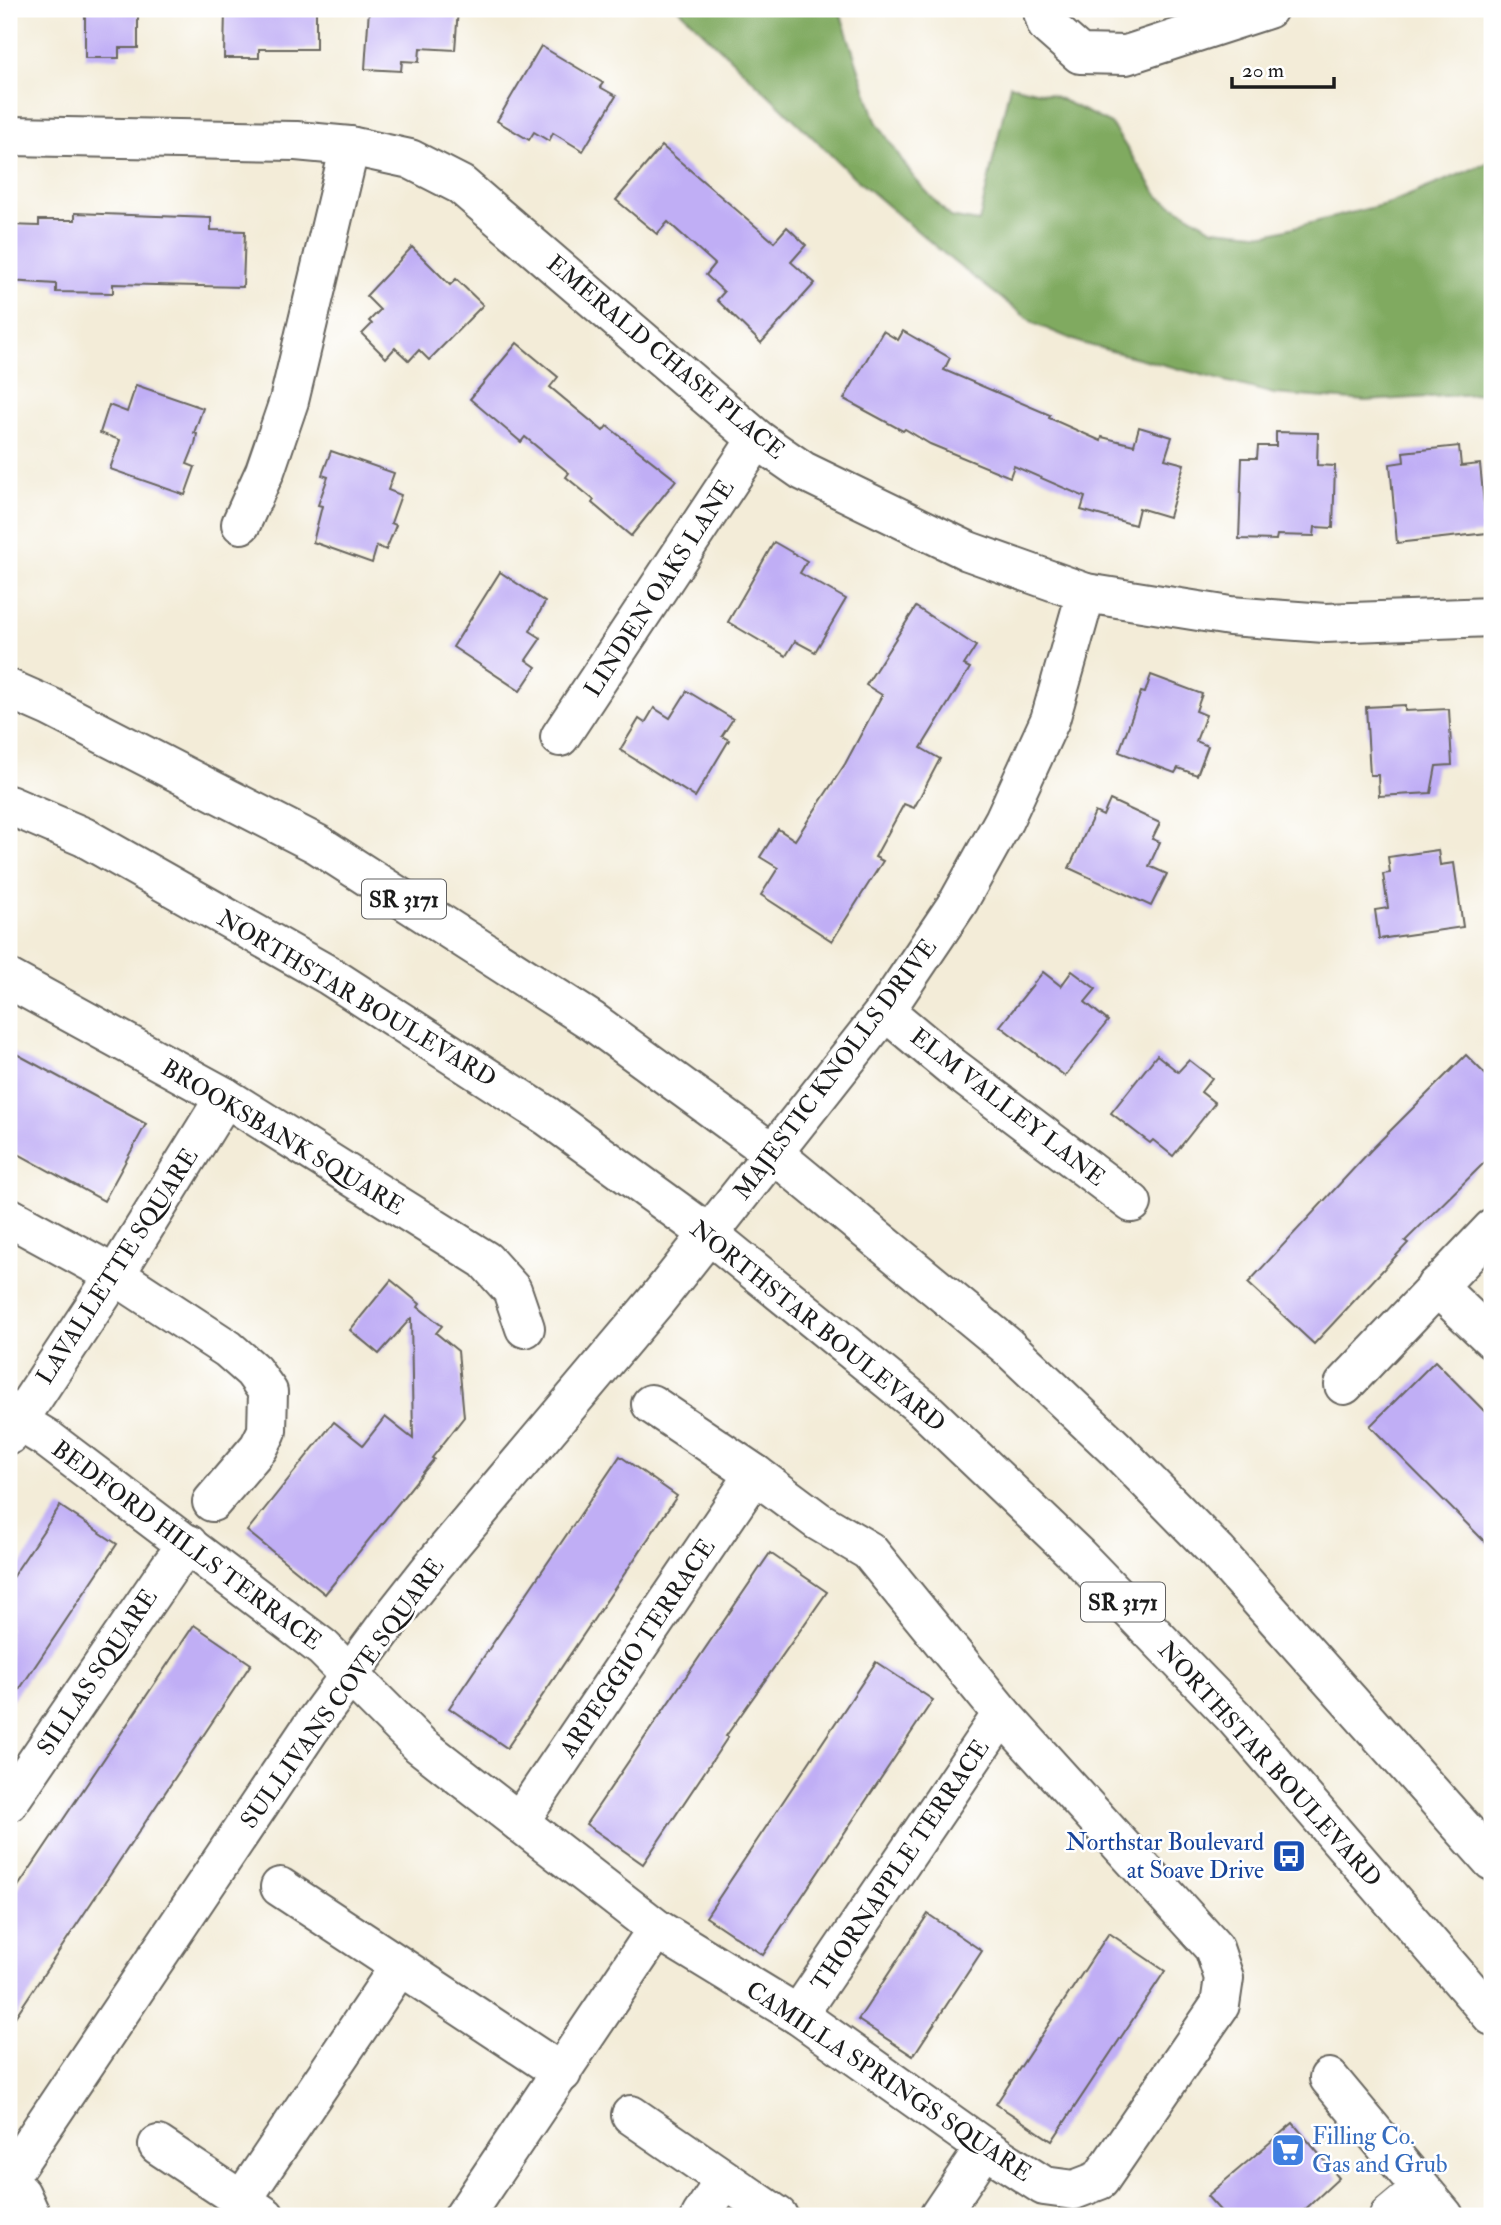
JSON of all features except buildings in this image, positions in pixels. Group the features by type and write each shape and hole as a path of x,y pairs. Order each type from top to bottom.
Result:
{"street":[{"path":"1042,9 1047,25 1080,54 1126,55 1268,9"},
{"name":"EMERALD CHASE PLACE","path":"9,136 296,142 350,146 410,159 461,185 757,439 803,471 968,551 1086,593 1230,616 1325,623 1492,617"},
{"path":"241,524 265,471 289,401 350,146"},
{"name":"LINDEN OAKS LANE","path":"560,737 757,439"},
{"name":"MAJESTIC KNOLLS DRIVE","path":"709,1234 886,1011 959,901 1004,820 1050,720 1086,593"},
{"name":"SR 3171","path":"9,689 50,706 317,844 581,1013 773,1153 1007,1346 1117,1450 1217,1552 1492,1861"},
{"name":"NORTHSTAR BOULEVARD","path":"9,805 84,838 330,976 547,1116 709,1234 923,1408 1078,1556 1235,1718 1492,2016"},
{"name":"BROOKSBANK SQUARE","path":"9,979 225,1097 485,1260 512,1290 524,1328"},
{"name":"ELM VALLEY LANE","path":"886,1011 951,1066 1132,1203"},
{"name":"LAVALLETTE SQUARE","path":"13,1428 115,1275 225,1097"},
{"path":"9,1217 115,1275 228,1349 253,1371 268,1392 267,1431 259,1447 212,1502"},
{"path":"1344,1385 1492,1228"},
{"name":"SULLIVANS COVE SQUARE","path":"9,2177 310,1729 349,1676 432,1567 709,1234"},
{"path":"1436,1286 1492,1339"},
{"name":"CAMILLA SPRINGS SQUARE","path":"349,1676 420,1745 657,1929 798,2015 985,2148 1044,2186 1074,2190 1100,2180 1220,2005 1224,1978 1214,1948 1002,1714 869,1550 818,1521 755,1474 650,1404"},
{"name":"BEDFORD HILLS TERRACE","path":"13,1428 46,1438 323,1648 349,1676"},
{"name":"ARPEGGIO TERRACE","path":"519,1822 755,1474"},
{"name":"SILLAS SQUARE","path":"9,1802 187,1544"},
{"name":"THORNAPPLE TERRACE","path":"798,2015 1002,1714"},
{"path":"280,1887 562,2073"},
{"path":"464,2216 657,1929"},
{"path":"158,2145 254,2208 399,1967"},
{"path":"1329,2078 1432,2203 1389,2216"},
{"path":"631,2115 724,2182 778,2216"},
{"path":"939,2216 985,2148"},
{"path":"9,2182 21,2194 31,2216"},
{"path":"701,2216 724,2182"}],"green space":[{"path":"679,9 839,9 876,121 914,178 950,217 979,222 1010,85 1052,95 1111,124 1159,197 1213,229 1267,234 1390,203 1492,161 1492,393 1366,401 1274,394 1081,343 1035,324 954,262 856,179"}],"place":[{"name":"Northstar Boulevard at Soave Drive","path":"1289,1856"},
{"name":"Filling Co. Gas and Grub","path":"1288,2150"}]}
